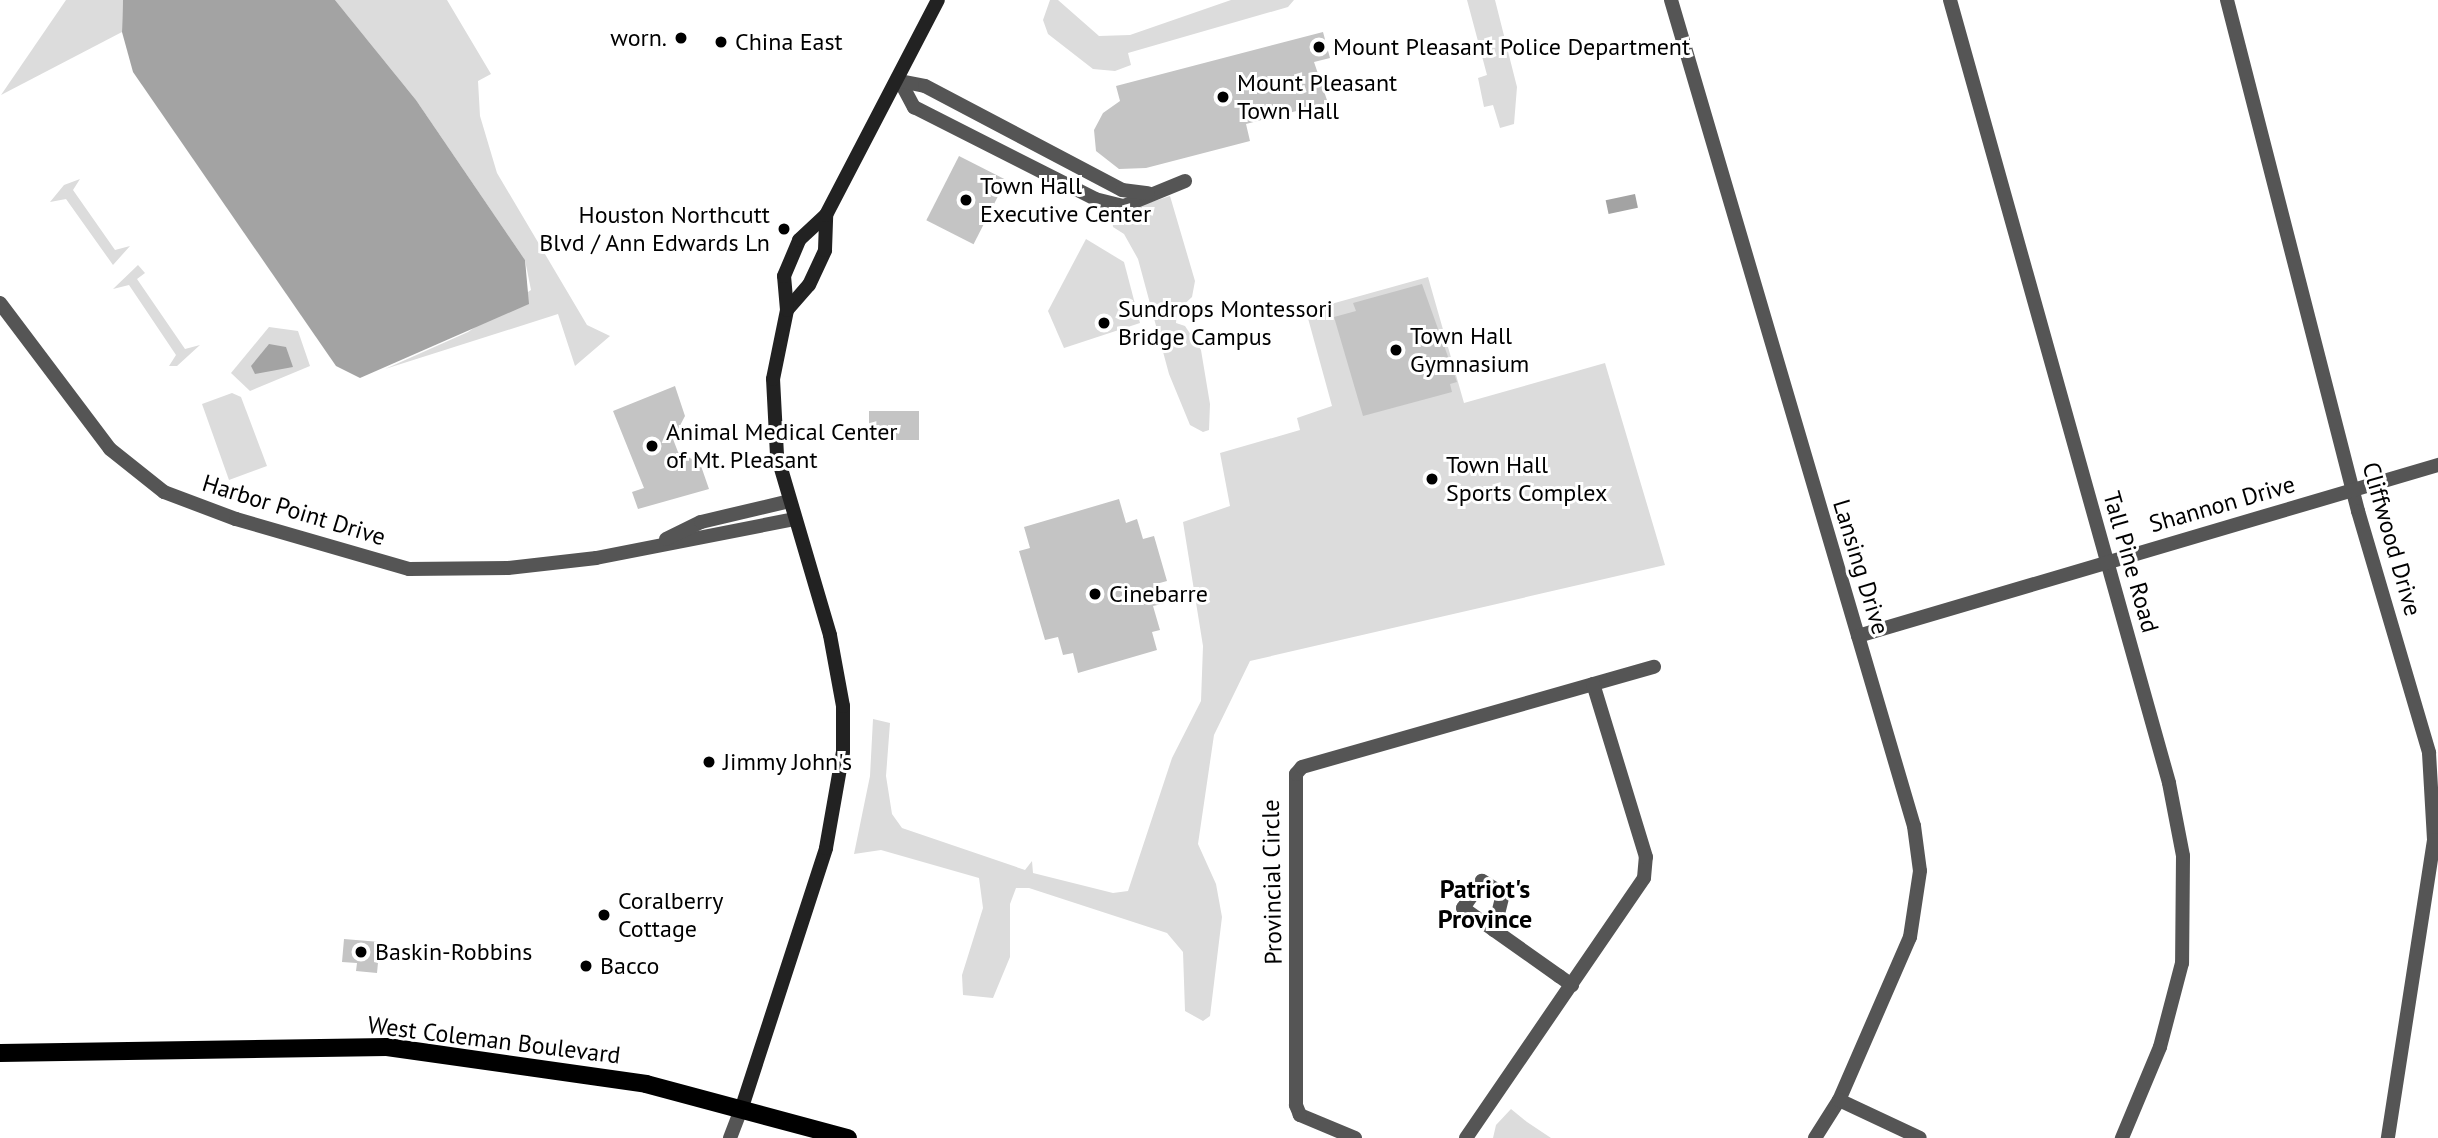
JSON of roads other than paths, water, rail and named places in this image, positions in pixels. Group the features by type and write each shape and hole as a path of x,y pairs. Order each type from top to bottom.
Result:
{"main road":[{"name":"West Coleman Boulevard","path":"0,1053 387,1047 646,1084 742,1107 848,1138"}],"street":[{"path":"730,1138 826,848 843,752 836,664 777,455 773,408 787,310 784,276 799,240 826,215 900,81 939,0"},
{"name":"Lansing Drive","path":"1671,0 1913,826 1920,871 1910,937 1839,1100 1815,1138"},
{"name":"Tall Pine Road","path":"1950,0 2169,783 2187,893 2182,963 2168,1021 2122,1138"},
{"name":"Cliffwood Drive","path":"2227,0 2353,489 2426,740 2433,796 2434,840 2388,1138"},
{"path":"900,81 914,107 1095,199 1124,206 1148,193 1185,181"},
{"path":"900,81 925,86 1122,190 1148,193"},
{"path":"787,310 809,285 825,250 826,215"},
{"name":"Harbor Point Drive","path":"0,303 110,449 164,492 236,519 409,569 508,568 596,558 662,542 708,540 795,519"},
{"name":"Shannon Drive","path":"1857,636 2438,465"},
{"name":"Harbor Point Drive","path":"662,542 701,522 790,500"},
{"name":"Provincial Circle","path":"1355,1138 1300,1115 1296,1105 1296,774 1302,767 1654,667"},
{"path":"1466,1138 1572,985 1646,870 1593,684"},
{"path":"1494,930 1572,985"},
{"path":"1839,1100 1920,1138"}],"place":[{"name":"worn.","path":"681,38"},
{"name":"China East","path":"721,42"},
{"name":"Mount Pleasant Police Department","path":"1319,47"},
{"name":"Mount Pleasant Town Hall","path":"1223,97"},
{"name":"Town Hall Executive Center","path":"966,200"},
{"name":"Houston Northcutt Blvd / Ann Edwards Ln","path":"784,229"},
{"name":"Sundrops Montessori Bridge Campus","path":"1104,323"},
{"name":"Town Hall Gymnasium","path":"1396,350"},
{"name":"Animal Medical Center of Mt. Pleasant","path":"652,446"},
{"name":"Town Hall Sports Complex","path":"1432,479"},
{"name":"Cinebarre","path":"1095,594"},
{"name":"Jimmy John's","path":"709,762"},
{"name":"Coralberry Cottage","path":"604,915"},
{"name":"Baskin-Robbins","path":"361,952"},
{"name":"Bacco","path":"586,966"}],"district":[{"name":"Patriot's Province","path":"1485,904"}]}
